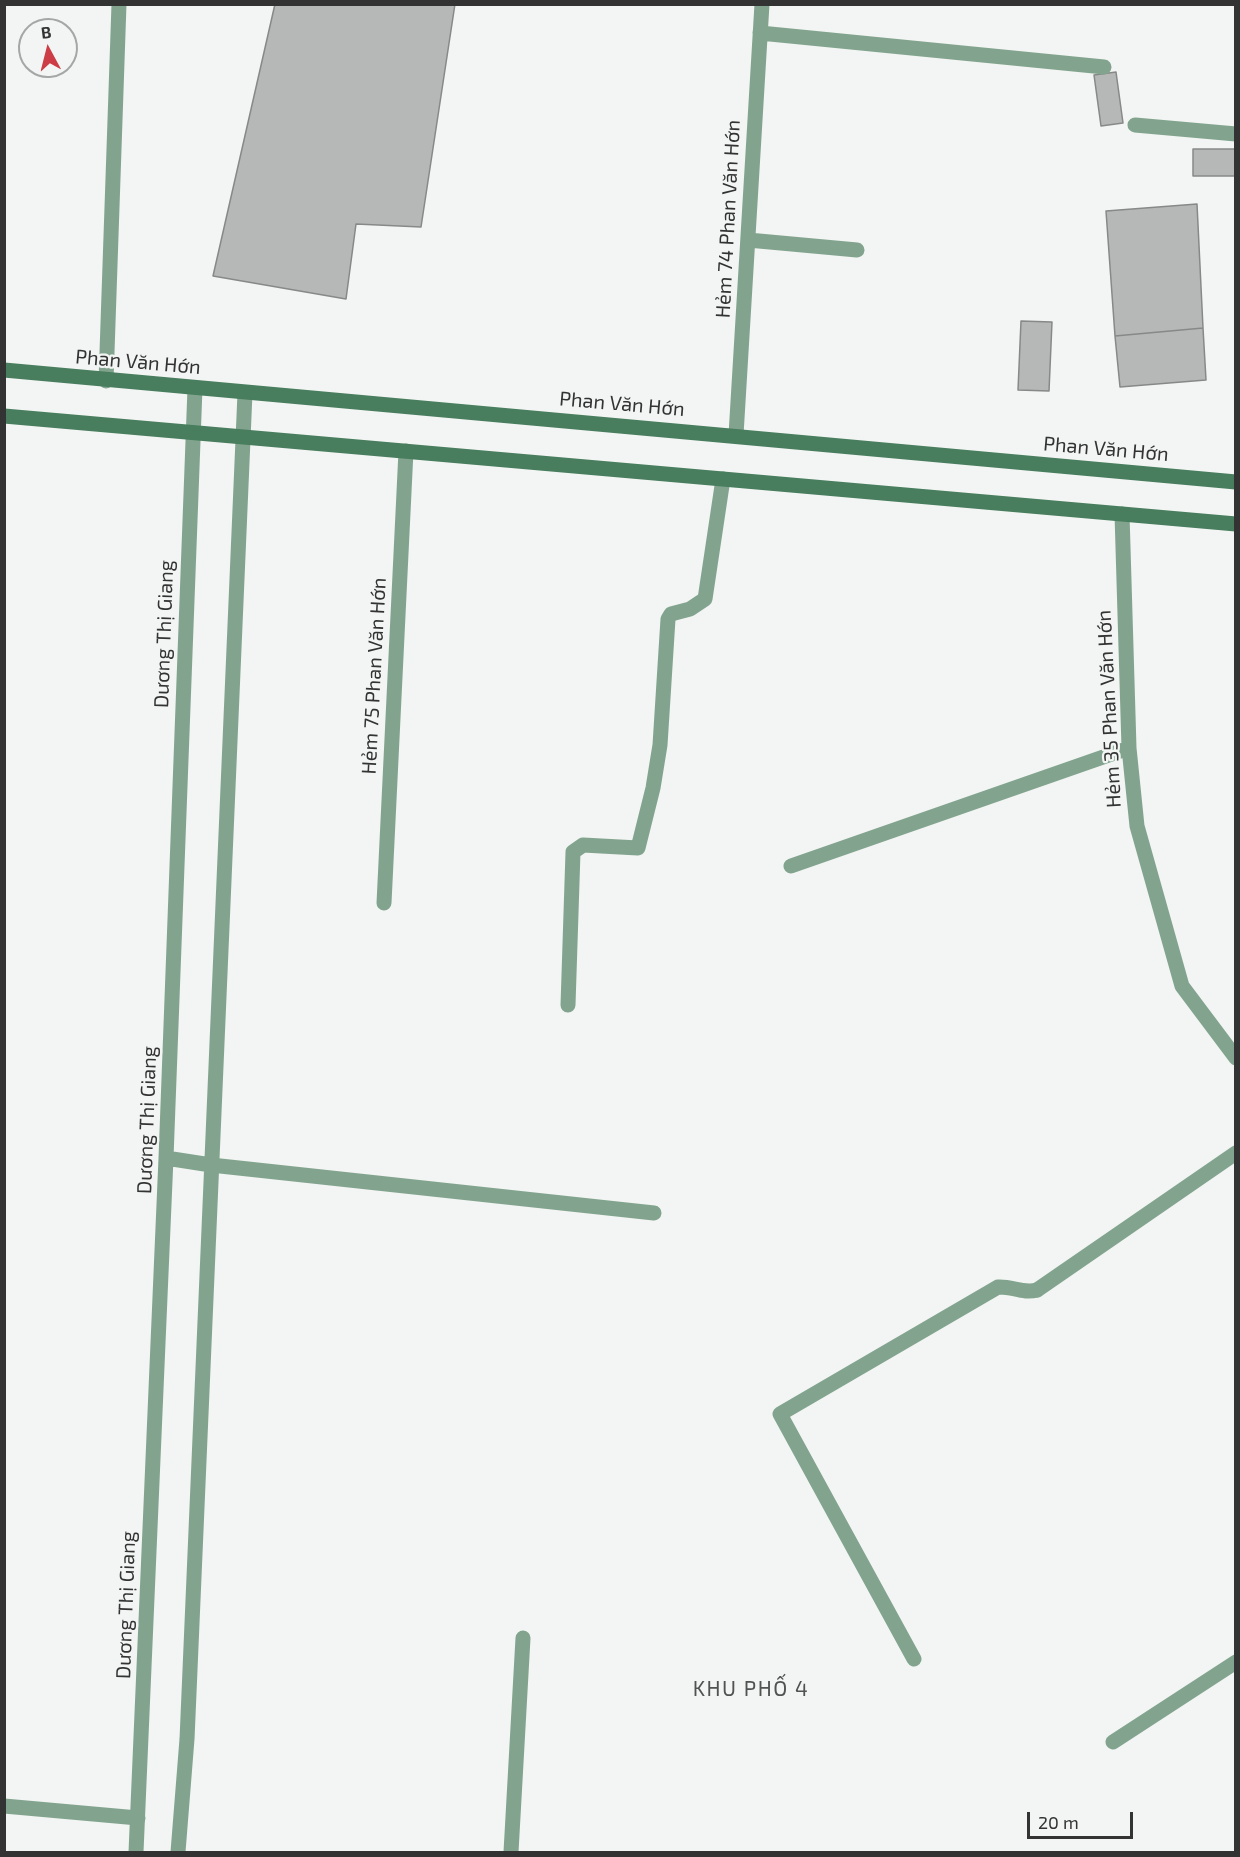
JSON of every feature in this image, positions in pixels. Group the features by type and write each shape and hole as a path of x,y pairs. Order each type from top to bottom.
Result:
{"main road":[{"name":"Phan Văn Hớn","path":"4,370 1236,482"},
{"path":"4,416 1236,524"}],"street":[{"path":"106,381 119,4"},
{"name":"Hẻm 74 Phan Văn Hớn","path":"735,435 762,4"},
{"path":"760,33 1104,67"},
{"path":"1134,125 1236,134"},
{"path":"748,240 857,250"},
{"name":"Dương Thị Giang","path":"136,1852 166,1158 195,388"},
{"path":"178,1852 187,1738 244,393"},
{"name":"Hẻm 75 Phan Văn Hớn","path":"384,903 406,451"},
{"path":"568,1005 573,852 583,845 638,848 653,788 660,745 668,619 671,614 690,609 705,599 723,479"},
{"name":"Hẻm 35 Phan Văn Hớn","path":"1122,514 1129,748 1137,826 1182,986 1236,1058"},
{"path":"791,866 1129,748"},
{"path":"914,1659 780,1414 998,1287 1008,1286 1028,1292 1037,1290 1236,1153"},
{"path":"166,1158 211,1165 654,1213"},
{"path":"511,1852 523,1638"},
{"path":"1113,1742 1236,1662"},
{"path":"4,1806 138,1818"}],"building":[{"path":"275,4 455,4 421,227 356,224 346,299 213,276"},
{"path":"1116,72 1123,123 1101,126 1094,75"},
{"path":"1193,149 1236,149 1236,176 1193,176"},
{"path":"1197,204 1203,328 1115,336 1106,211"},
{"path":"1021,321 1052,322 1049,391 1018,390"},
{"path":"1203,328 1206,380 1120,387 1115,336"}],"district":[{"name":"KHU PHỐ 4","path":"751,1689"}]}
